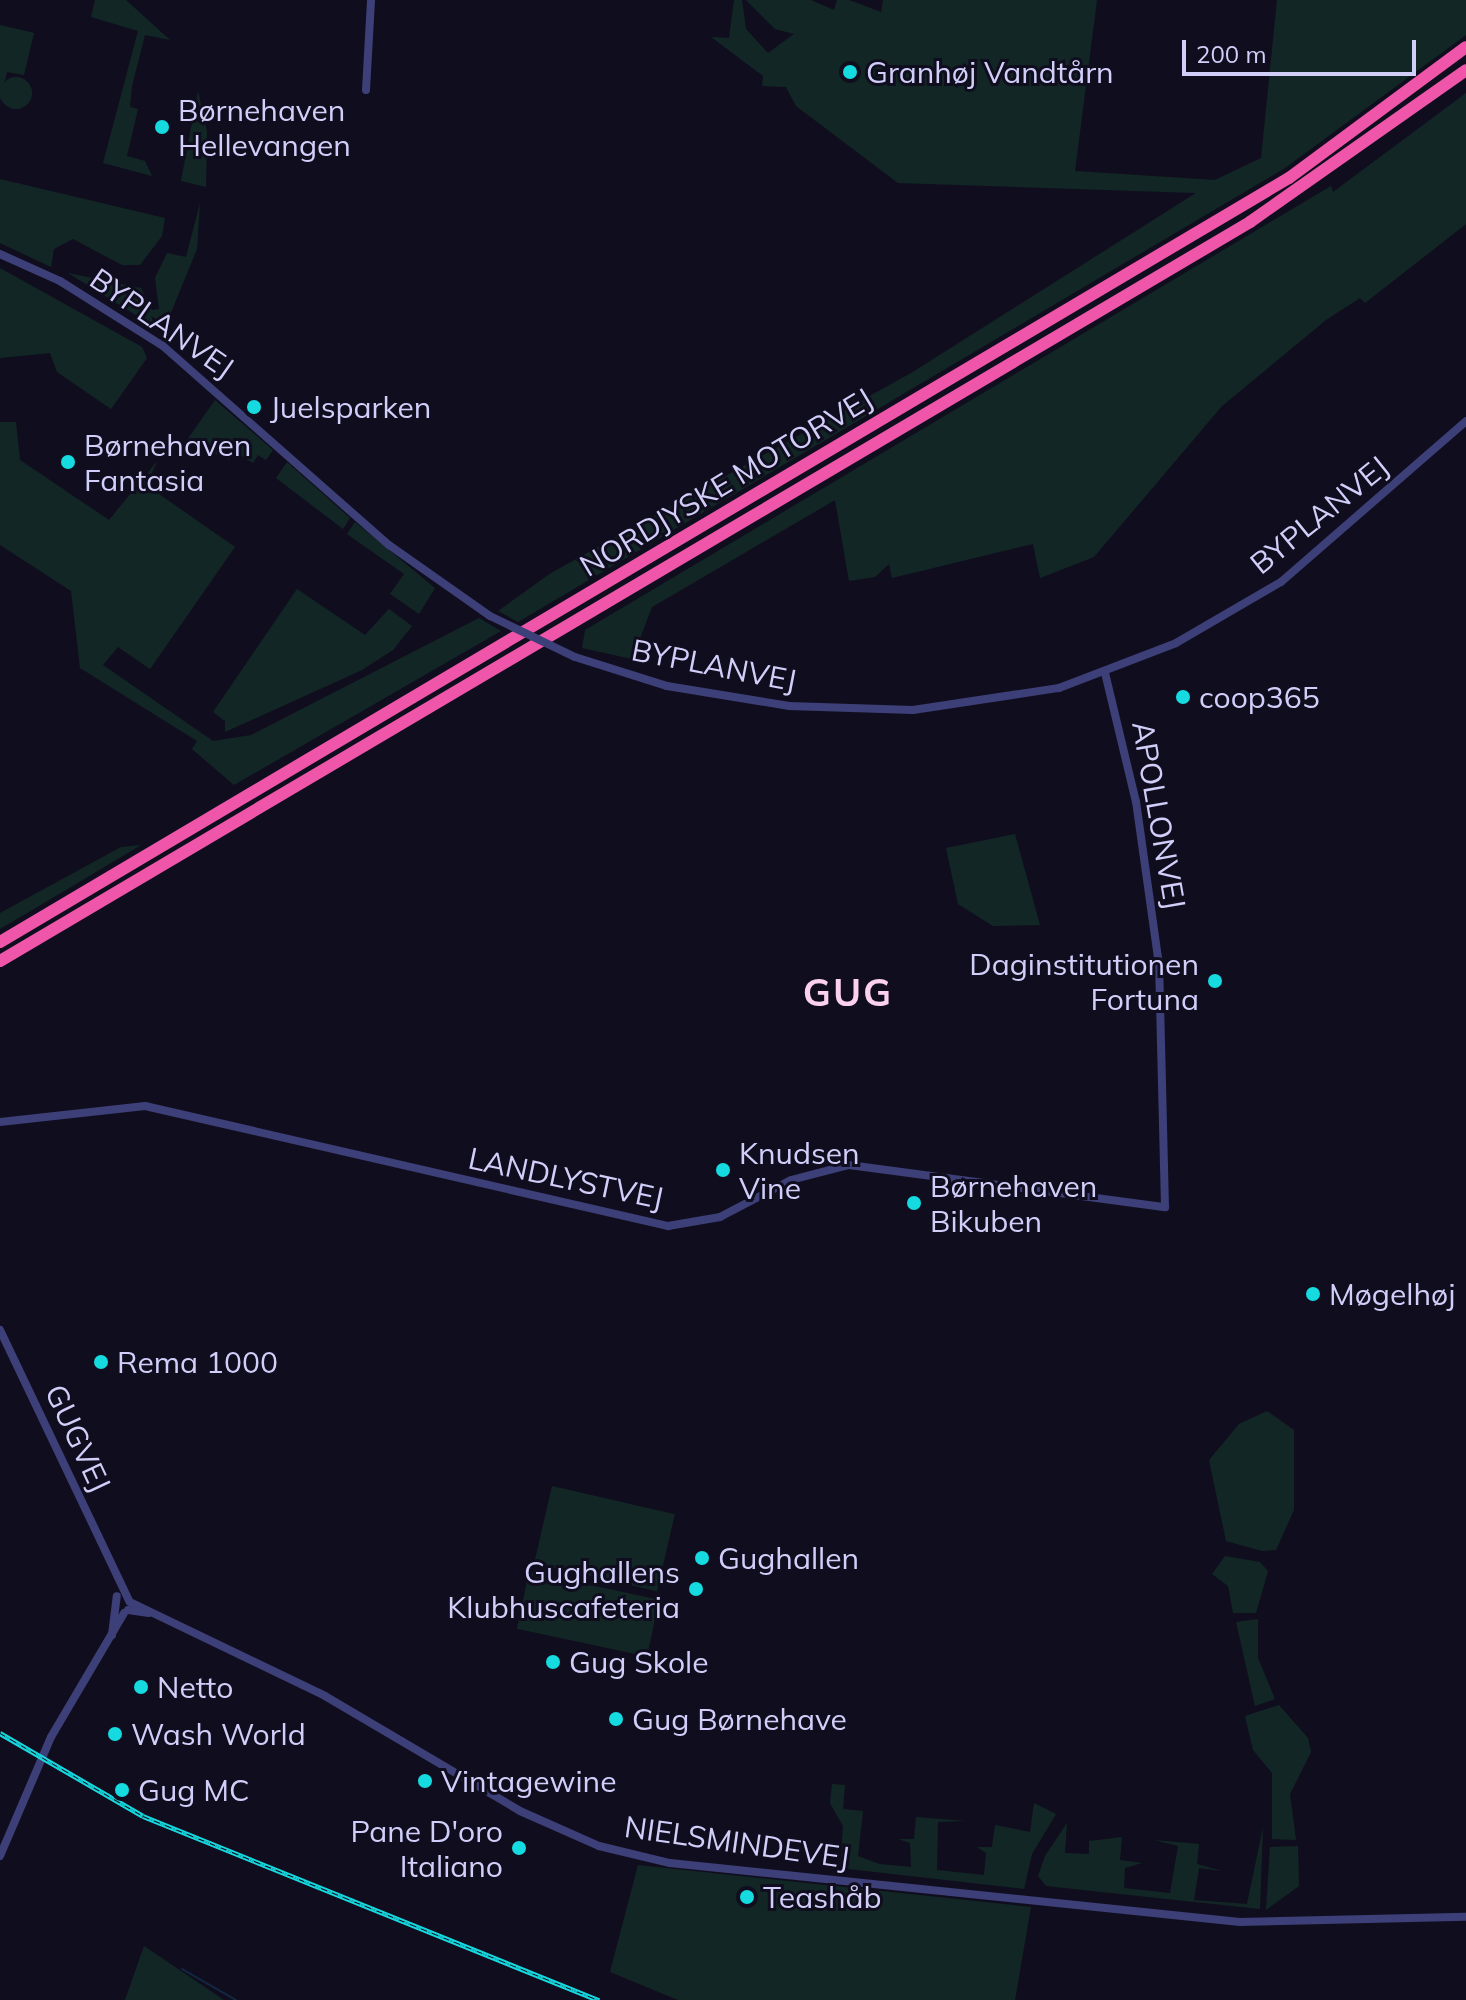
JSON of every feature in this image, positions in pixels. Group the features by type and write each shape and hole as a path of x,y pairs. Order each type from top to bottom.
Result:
{"highway":[{"name":"NORDJYSKE MOTORVEJ","path":"0,942 1289,178 1466,47"},
{"name":"NORDJYSKE MOTORVEJ","path":"0,961 1250,222 1466,70"}],"street":[{"path":"366,90 371,0"},
{"name":"BYPLANVEJ","path":"0,254 60,281 163,346 389,545 490,616 575,657 699,693 858,711 1013,699 1105,673 1198,632 1281,582 1466,421"},
{"name":"APOLLONVEJ","path":"1105,673 1136,802 1159,965 1165,1207"},
{"name":"LANDLYSTVEJ","path":"0,1122 145,1106 668,1226 720,1217 791,1180 849,1165 1165,1207"},
{"name":"GUGVEJ","path":"0,1330 112,1568 123,1604 111,1640 51,1737 0,1856"},
{"name":"NIELSMINDEVEJ","path":"123,1604 153,1614 325,1696 549,1826 643,1859 1240,1922 1466,1917"}],"green space":[{"path":"95,0 126,0 170,40 145,35 132,86 130,107 138,109 127,156 145,161 152,176 103,163 138,31 91,17"},
{"path":"734,0 742,0 746,29 768,53 794,34 775,29 746,0 811,0 834,10 837,0 849,0 881,12 883,0 1097,0 1075,171 1215,180 1261,158 1277,0 1466,0 1466,35 1285,168 518,622 498,611 551,573 911,373 1196,193 898,183 796,106 786,87 762,86 763,76 711,37 729,38"},
{"path":"0,25 34,33 24,75 7,72 0,101"},
{"path":"16,77 27,82 32,93 27,104 16,109 5,104 0,93 5,82"},
{"path":"198,91 207,132 206,187 181,181"},
{"path":"1466,93 1466,224 1365,303 1360,298 1326,320 1222,406 1094,557 1040,578 1033,544 892,578 889,564 875,577 849,581 835,500 652,607 632,659 582,648 585,630 1331,186 1333,192"},
{"path":"0,179 165,218 162,236 140,265 122,265 73,239 54,249 51,267 0,243"},
{"path":"200,203 197,249 163,332 68,273 141,288 152,310 159,309 155,278 167,253 186,257"},
{"path":"0,268 142,347 147,358 111,409 57,372 50,353 0,358"},
{"path":"215,400 273,450 266,460 258,455 253,463 235,452 229,460 187,440"},
{"path":"0,422 16,422 20,460 109,520 158,460 146,485 235,547 150,669 118,647 103,665 213,741 251,735 479,618 501,631 234,785 192,749 197,741 80,668 71,591 0,545"},
{"path":"287,462 350,518 343,529 276,478"},
{"path":"355,522 435,588 419,614 390,594 404,574 347,534"},
{"path":"297,589 365,635 389,609 412,626 393,650 362,670 225,732 225,721 213,712"},
{"path":"1015,834 1040,925 993,926 958,904 946,848"},
{"path":"141,845 0,929 0,913 121,847"},
{"path":"1267,1411 1294,1430 1294,1510 1276,1550 1262,1551 1226,1541 1209,1460 1239,1424"},
{"path":"552,1486 675,1514 657,1591 534,1563"},
{"path":"1225,1556 1260,1562 1268,1571 1256,1613 1233,1613 1228,1586 1212,1574"},
{"path":"529,1572 659,1600 647,1656 517,1629"},
{"path":"1258,1619 1258,1658 1275,1699 1255,1706 1236,1622"},
{"path":"1279,1705 1308,1738 1311,1752 1290,1794 1296,1840 1272,1839 1272,1773 1253,1750 1245,1716"},
{"path":"832,1784 845,1785 843,1809 863,1811 858,1856 879,1864 911,1867 910,1843 898,1839 914,1839 916,1817 965,1821 938,1822 937,1870 984,1875 986,1853 977,1847 992,1847 995,1825 1030,1832 1034,1803 1056,1814 1032,1854 1024,1889 840,1868 843,1826 830,1803"},
{"path":"1067,1823 1065,1853 1089,1854 1089,1841 1122,1837 1120,1860 1142,1863 1125,1868 1124,1888 1170,1893 1178,1846 1154,1840 1199,1844 1197,1864 1222,1871 1199,1868 1194,1900 1247,1904 1263,1827 1260,1909 1046,1886 1038,1876 1045,1856"},
{"path":"1298,1846 1299,1886 1266,1910 1270,1847"},
{"path":"638,1865 1031,1907 1015,2000 678,2000 610,1972"},
{"path":"144,1946 224,2000 125,2000"}],"waterway":[{"path":"182,1969 236,2000"}],"railway":[{"path":"0,1733 143,1816 599,2000"}],"place":[{"name":"Granhøj Vandtårn","path":"850,72"},
{"name":"Børnehaven Hellevangen","path":"162,127"},
{"name":"Juelsparken","path":"254,407"},
{"name":"Børnehaven Fantasia","path":"68,462"},
{"name":"coop365","path":"1183,697"},
{"name":"Daginstitutionen Fortuna","path":"1215,981"},
{"name":"Knudsen Vine","path":"723,1170"},
{"name":"Børnehaven Bikuben","path":"914,1203"},
{"name":"Møgelhøj","path":"1313,1294"},
{"name":"Rema 1000","path":"101,1362"},
{"name":"Gughallen","path":"702,1558"},
{"name":"Gughallens Klubhuscafeteria","path":"696,1589"},
{"name":"Gug Skole","path":"553,1662"},
{"name":"Netto","path":"141,1687"},
{"name":"Gug Børnehave","path":"616,1719"},
{"name":"Wash World","path":"115,1734"},
{"name":"Vintagewine","path":"425,1781"},
{"name":"Gug MC","path":"122,1790"},
{"name":"Pane D'oro Italiano","path":"519,1848"},
{"name":"Teashåb","path":"747,1897"}],"district":[{"name":"GUG","path":"848,993"}]}
